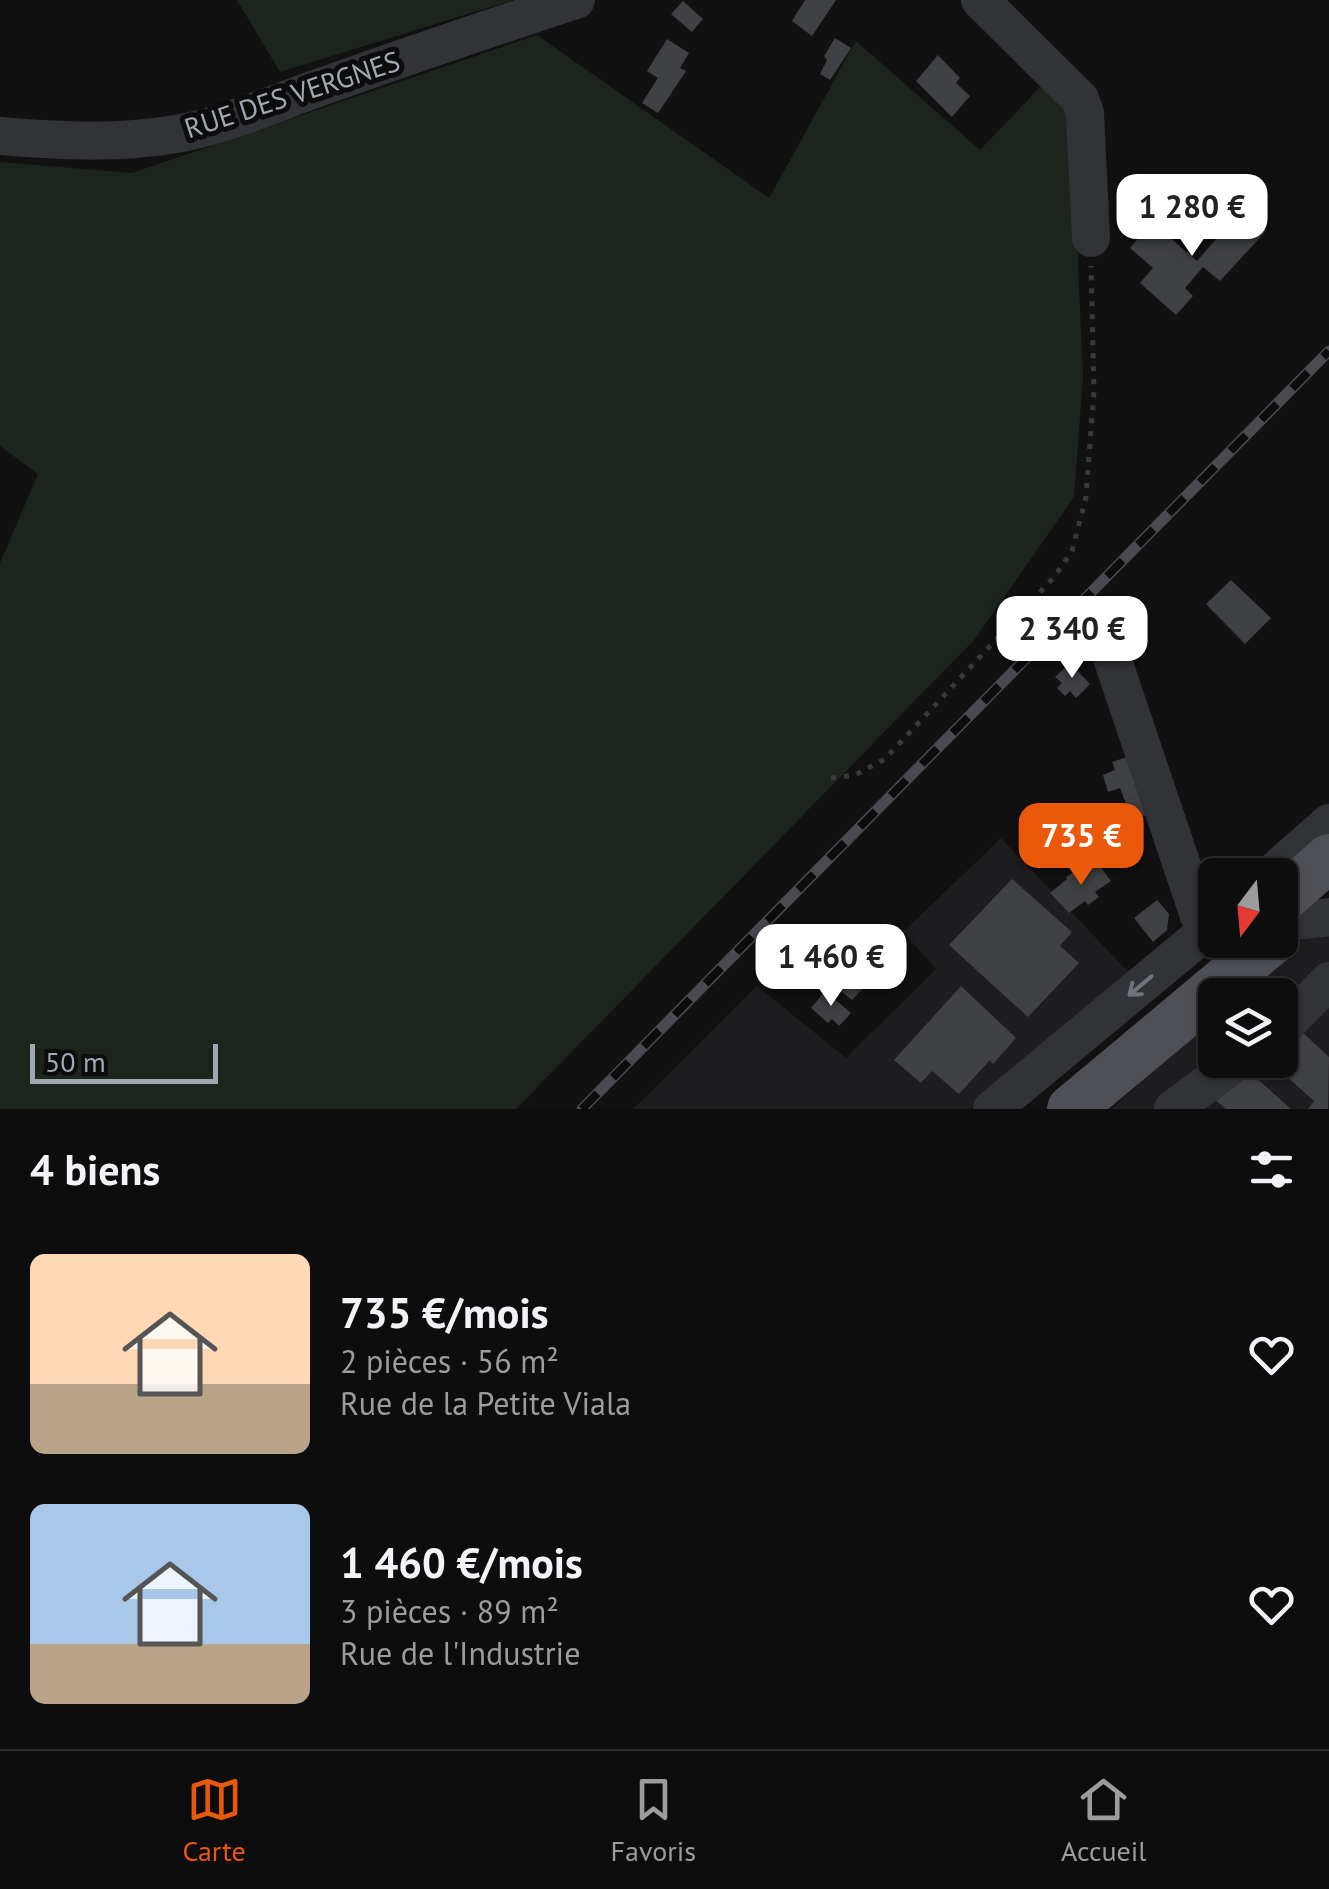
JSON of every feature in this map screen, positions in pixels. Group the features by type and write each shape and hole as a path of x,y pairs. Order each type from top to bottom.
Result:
{"main road":[{"path":"1298,917 1329,858"},
{"path":"1051,1109 1198,954"},
{"path":"1071,1109 1250,958"}],"street":[{"name":"RUE DES VERGNES","path":"0,136 74,141 179,134 576,0"},
{"path":"980,0 1080,99 1085,113 1090,238"},
{"path":"1105,637 1198,910"},
{"path":"1289,858 1329,823"},
{"path":"992,1109 1198,948"},
{"path":"1298,1012 1329,981"},
{"path":"1173,1109 1215,1078"}],"path":[{"path":"831,778 854,775 885,760 1055,576 1072,551 1086,497 1094,390 1090,238"}],"shaded area":[{"path":"237,0 513,0 280,72"},
{"path":"537,35 769,198 856,41 980,150 1045,82 1071,108 1083,376 1074,497 975,639 516,1109 0,1109 0,563 38,474 0,446 0,162 132,173"},
{"path":"1001,838 1131,975 970,1109 633,1109 757,986 846,1058 936,969 903,932"},
{"path":"1329,914 1329,1109 1111,1109 1198,1030 1198,1078 1298,1078 1298,978 1256,978 1279,958 1298,958 1298,941"}],"building":[{"path":"805,0 836,0 812,36 792,21"},
{"path":"683,1 703,19 692,32 671,14"},
{"path":"835,38 851,48 830,80 820,74 827,60 824,56"},
{"path":"667,39 689,53 680,68 686,71 658,113 642,103 658,78 647,71"},
{"path":"938,55 960,78 956,83 970,96 952,117 916,81"},
{"path":"1243,208 1266,231 1220,281 1203,267 1185,288 1193,296 1176,315 1140,283 1153,268 1130,248 1152,222 1197,261"},
{"path":"1231,580 1271,618 1245,644 1206,604"},
{"path":"1070,663 1090,684 1076,698 1070,691 1065,696 1057,688 1062,683 1055,677"},
{"path":"1127,757 1149,814 1132,820 1120,788 1108,792 1103,775 1115,770 1112,762"},
{"path":"1092,811 1103,831 1062,861 1049,843"},
{"path":"1097,862 1111,881 1095,892 1099,897 1088,905 1085,901 1069,913 1050,893 1066,877 1077,870 1081,874"},
{"path":"1012,879 1072,932 1060,946 1079,963 1028,1017 949,945"},
{"path":"1157,900 1169,914 1167,930 1153,942 1134,918"},
{"path":"851,963 871,980 852,1000 832,984"},
{"path":"961,986 1016,1038 959,1094 932,1071 921,1083 894,1060"},
{"path":"825,991 851,1013 839,1026 832,1019 828,1023 811,1008"},
{"path":"1303,1033 1329,1057 1328,1109 1308,1109 1314,1101 1288,1078 1298,1078 1298,1039"},
{"path":"1231,1078 1256,1078 1291,1109 1226,1109 1213,1098"}],"railway":[{"path":"582,1109 1329,351"}]}
